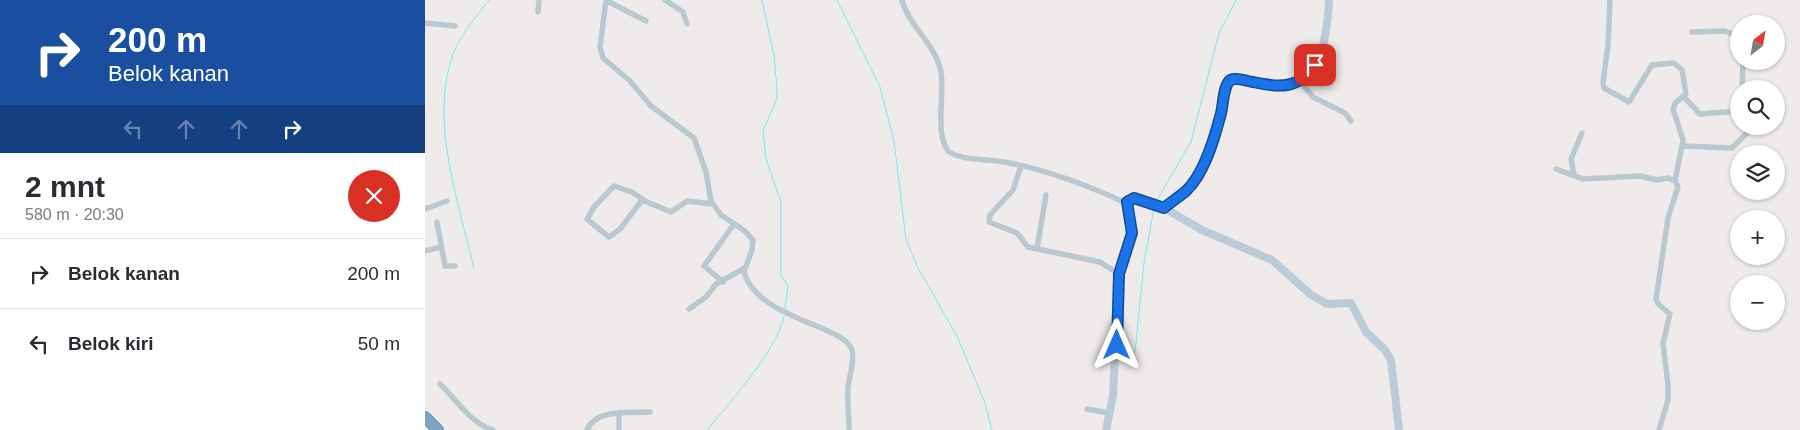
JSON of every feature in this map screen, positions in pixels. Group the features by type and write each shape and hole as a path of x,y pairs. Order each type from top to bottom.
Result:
{"highway":[{"path":"425,416 439,430"}],"street":[{"path":"538,12 539,0"},
{"path":"646,21 607,0 600,47 603,58 630,81 651,106 695,138 706,172 708,191 713,204 721,215 749,234 753,240 752,250 745,268 745,275 749,283 778,310 839,338 851,348 853,355 848,388 849,430"},
{"path":"665,0 683,12 687,24"},
{"path":"902,0 907,15 934,52 940,67 943,92 941,124 946,149 959,156 1021,166 1067,179 1127,202"},
{"path":"1158,206 1186,191 1200,170 1220,118 1226,87 1230,80 1237,78 1272,85 1301,82 1311,72 1319,57 1329,0"},
{"path":"1610,0 1604,88 1629,102 1636,93 1648,69 1656,64 1668,62 1678,65 1682,70 1686,89 1684,97 1676,102 1673,109 1682,136 1682,146 1675,181 1679,190 1668,218 1655,299 1670,314 1663,343 1668,378 1668,400 1659,430"},
{"path":"425,23 455,26"},
{"path":"1691,32 1725,31 1730,33"},
{"path":"1301,82 1313,97 1345,112 1351,121"},
{"path":"1684,97 1699,114 1730,112"},
{"path":"1574,175 1571,159 1582,133"},
{"path":"1682,146 1733,148 1745,135"},
{"path":"1021,166 1013,190 990,215 988,221 1014,231 1028,247 1100,262 1119,274"},
{"path":"1555,169 1587,180 1640,176 1653,180 1668,178 1675,181"},
{"path":"644,200 620,229 609,237 587,219 594,207 614,186 631,192 671,212 690,200 713,204"},
{"path":"1037,249 1046,195"},
{"path":"1127,202 1134,198 1158,206 1202,230 1273,260 1310,294 1327,304 1351,303 1366,332 1385,350 1391,360 1399,430"},
{"path":"425,209 447,201"},
{"path":"1106,430 1114,392 1119,274 1132,233 1127,202"},
{"path":"437,222 445,266 455,266"},
{"path":"723,282 704,266 734,224"},
{"path":"425,251 441,247"},
{"path":"689,308 706,297 716,284 723,282 745,268"},
{"path":"440,384 469,416 485,428 493,430"},
{"path":"1087,409 1109,413"},
{"path":"587,430 597,418 650,412"},
{"path":"619,414 619,430"}],"waterway":[{"path":"474,269 454,190 445,134 444,107 446,80 453,54 464,33 489,0"},
{"path":"762,0 774,56 777,89 777,98 763,131 766,159 781,202 781,276 788,285 785,309"},
{"path":"837,0 880,87 894,141 906,240 918,268 957,336 985,403 992,430"},
{"path":"1156,202 1191,142 1219,33 1236,0"},
{"path":"1135,353 1144,263 1154,208"},
{"path":"707,430 740,391 763,359 780,329 784,316"}],"route":[{"path":"1117,345 1116,318 1119,274 1132,233 1132,222 1126,208 1127,202 1134,198 1164,208 1186,191 1196,178 1214,136 1221,114 1226,87 1230,80 1237,78 1272,85 1291,84 1301,82 1315,65"}]}
